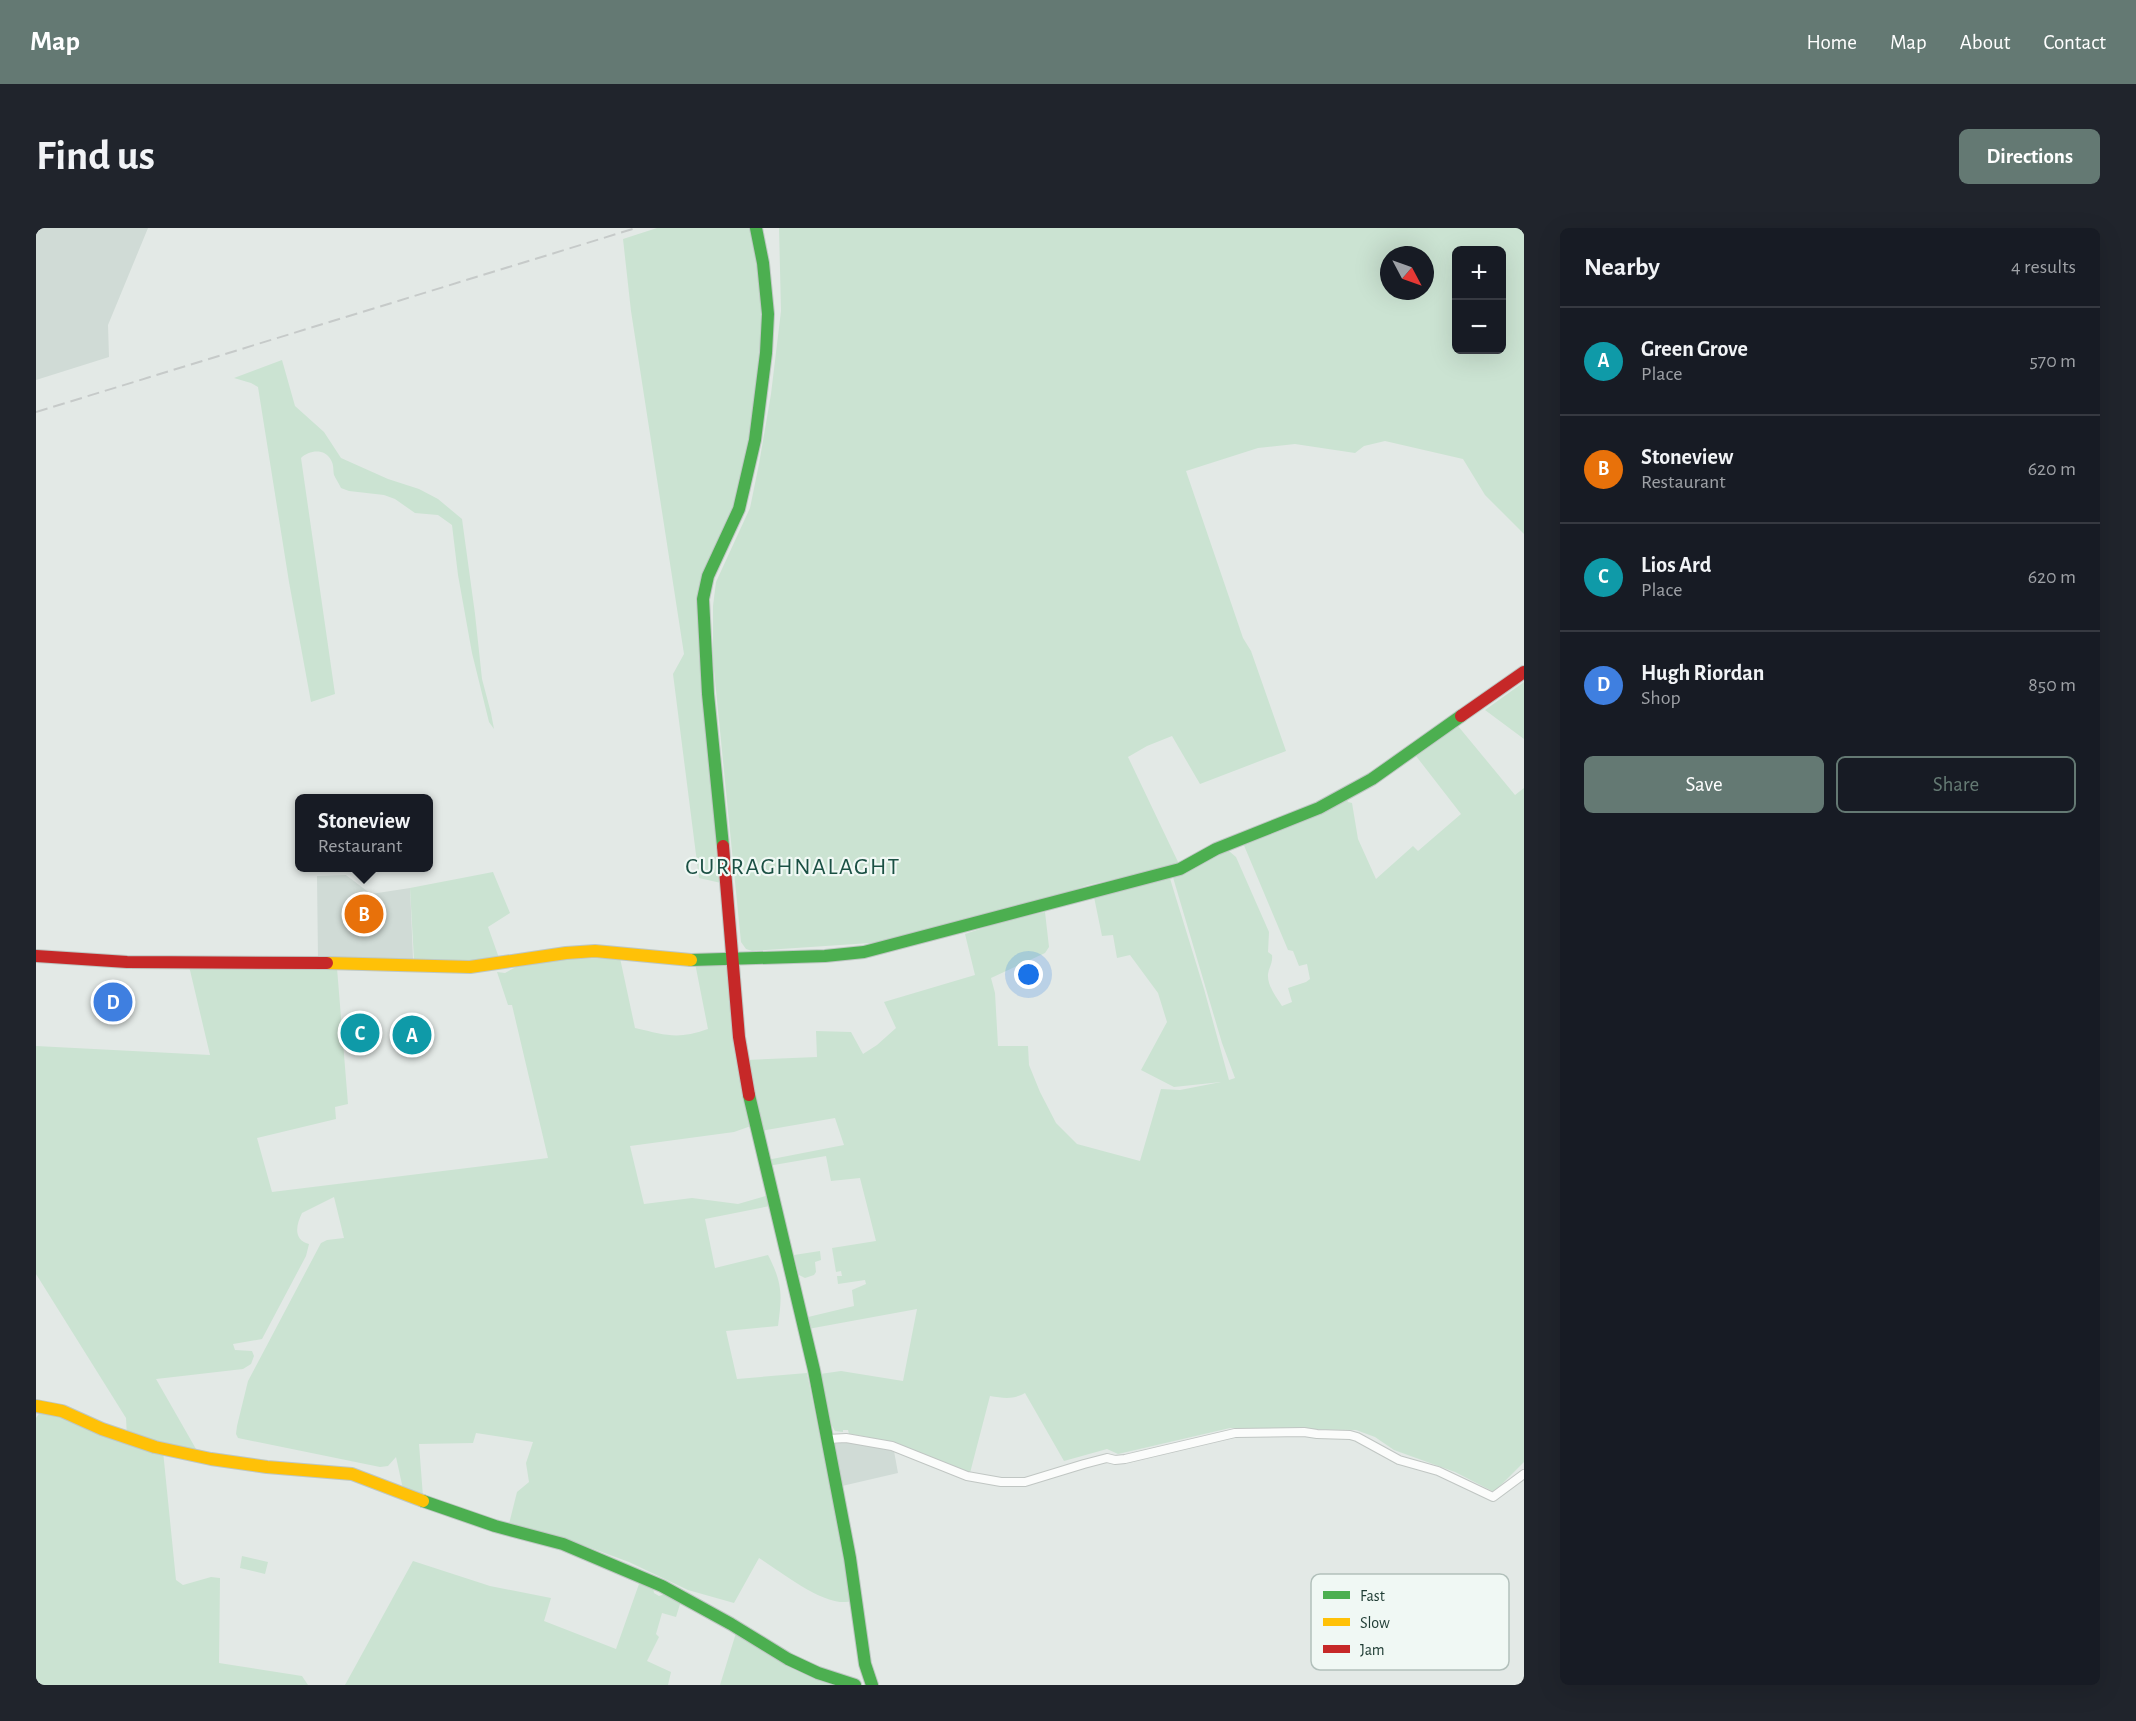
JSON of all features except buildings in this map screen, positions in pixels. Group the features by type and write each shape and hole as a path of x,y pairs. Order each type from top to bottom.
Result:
{"street":[{"path":"756,228 763,263 768,314 766,353 755,440 739,509 708,576 703,599 708,694 739,1037 753,1118 814,1370 850,1558 866,1664 872,1685"},
{"path":"36,956 128,962 320,963 460,967 595,951 680,960 825,956 864,952 902,944 1180,869 1216,849 1345,795 1372,779 1524,672"},
{"path":"36,1406 62,1412 102,1429 155,1447 267,1467 352,1474 487,1523 563,1544 662,1586 788,1659 818,1673 855,1685"},
{"path":"828,1439 846,1438 892,1446 956,1472 1001,1482 1025,1482 1107,1458 1125,1459 1225,1435 1294,1432 1357,1437 1399,1460 1438,1472 1493,1497 1524,1474"}],"shaded area":[{"path":"36,228 148,228 108,325 109,357 36,380"},
{"path":"346,875 371,894 410,888 413,959 318,960 317,876"},
{"path":"848,1442 894,1451 898,1473 842,1486 833,1444"}],"green space":[{"path":"657,228 752,228 762,299 763,339 748,459 737,505 703,576 721,883 699,878 673,674 684,654 631,311 623,239"},
{"path":"779,228 1524,228 1524,534 1485,495 1463,459 1385,441 1364,446 1355,453 1295,444 1258,448 1186,471 1243,638 1251,651 1286,751 1200,784 1172,736 1147,746 1128,757 1179,864 1088,885 1044,901 885,942 752,951 746,949 741,942 713,660 713,606 716,582 750,508 771,394 781,311"},
{"path":"282,360 295,406 324,432 341,458 388,479 419,489 438,499 462,519 482,679 494,729 489,722 472,653 452,525 438,515 415,513 395,499 384,495 341,488 334,475 331,460 325,454 317,451 301,458 335,694 311,702 258,387 234,378"},
{"path":"1524,682 1524,739 1485,710"},
{"path":"1458,726 1515,795 1524,788 1524,1462 1494,1492 1455,1472 1394,1450 1375,1437 1356,1430 1230,1428 1118,1454 1107,1449 1064,1461 1025,1393 1012,1398 990,1396 970,1473 896,1444 849,1434 848,1430 835,1431 820,1374 841,1371 903,1381 917,1309 808,1329 804,1318 854,1306 852,1290 866,1284 865,1280 838,1284 837,1276 842,1276 841,1271 836,1272 832,1248 876,1241 860,1178 831,1181 826,1156 768,1166 767,1160 844,1145 835,1118 760,1131 746,1060 817,1057 816,1031 851,1032 863,1054 896,1028 884,1002 975,975 965,934 1001,922 1045,912 1049,947 1045,953 991,978 995,993 998,1046 1028,1046 1029,1065 1040,1092 1056,1123 1077,1144 1140,1161 1161,1089 1180,1090 1221,1082 1174,1087 1141,1070 1167,1022 1158,993 1130,955 1117,958 1113,935 1102,936 1093,892 1168,872 1229,1080 1235,1078 1222,1043 1172,874 1228,847 1236,857 1269,932 1268,952 1272,955 1268,974 1270,987 1282,1006 1292,1002 1288,988 1310,979 1307,964 1299,966 1293,951 1288,950 1243,843 1346,798 1352,803 1358,839 1376,879 1413,846 1418,851 1461,814 1416,756"},
{"path":"493,872 510,913 488,927 499,958 469,962 414,960 410,888"},
{"path":"620,958 635,1028 672,1035 708,1029 695,963 728,964 751,1126 734,1132 630,1146 644,1204 692,1198 738,1204 769,1195 770,1206 705,1219 715,1268 768,1255 779,1282 781,1298 778,1326 726,1331 737,1379 807,1373 853,1601 830,1600 817,1595 759,1558 734,1603 688,1590 629,1562 580,1544 509,1524 517,1492 529,1482 526,1463 533,1442 476,1433 473,1443 419,1444 423,1497 403,1489 396,1457 388,1466 380,1467 238,1438 237,1426 248,1381 321,1243 344,1238 334,1197 302,1213 297,1231 300,1239 309,1244 306,1256 262,1339 233,1344 235,1350 252,1351 254,1356 251,1364 243,1369 156,1379 200,1456 127,1437 126,1418 36,1274 36,1046 210,1055 189,966 337,968 348,1104 335,1107 336,1119 257,1138 272,1192 548,1158 512,1005 508,1005 497,972 505,973 516,967 566,959"},
{"path":"820,1251 821,1260 815,1262 814,1275 805,1278 799,1275 794,1255"},
{"path":"41,1411 50,1412 163,1451 176,1580 183,1585 211,1577 220,1578 219,1663 302,1676 308,1685 36,1685 36,1418"},
{"path":"242,1556 268,1562 265,1574 240,1568"},
{"path":"413,1561 490,1586 551,1598 544,1621 616,1649 639,1584 653,1586 654,1593 659,1596 665,1594 681,1601 676,1617 662,1613 656,1634 659,1637 647,1661 671,1672 668,1685 345,1685"},
{"path":"736,1633 782,1663 833,1685 720,1685"}],"railway":[{"path":"36,412 636,228"}],"traffic: fast":[{"path":"723,846 708,694 703,599 708,576 739,509 755,440 766,353 768,314 763,263 756,228"},
{"path":"691,960 825,956 864,952 1180,869 1216,849 1319,808 1372,779 1461,716"},
{"path":"749,1095 814,1370 850,1558 865,1664 872,1685"},
{"path":"423,1501 495,1526 563,1544 662,1586 788,1659 818,1673 855,1685"}],"traffic: slow":[{"path":"327,963 470,967 595,951 691,960"},
{"path":"36,1406 62,1411 102,1429 155,1447 211,1459 267,1467 352,1474 423,1501"}],"traffic: jam":[{"path":"1461,716 1524,672"},
{"path":"723,846 739,1037 749,1095"},
{"path":"36,956 127,962 327,963"}],"place":[{"name":"Stoneview","path":"364,914"},
{"name":"Hugh Riordan","path":"113,1002"},
{"name":"Lios Ard","path":"360,1033"},
{"name":"Green Grove","path":"412,1035"}],"district":[{"name":"CURRAGHNALAGHT","path":"793,867"}]}
